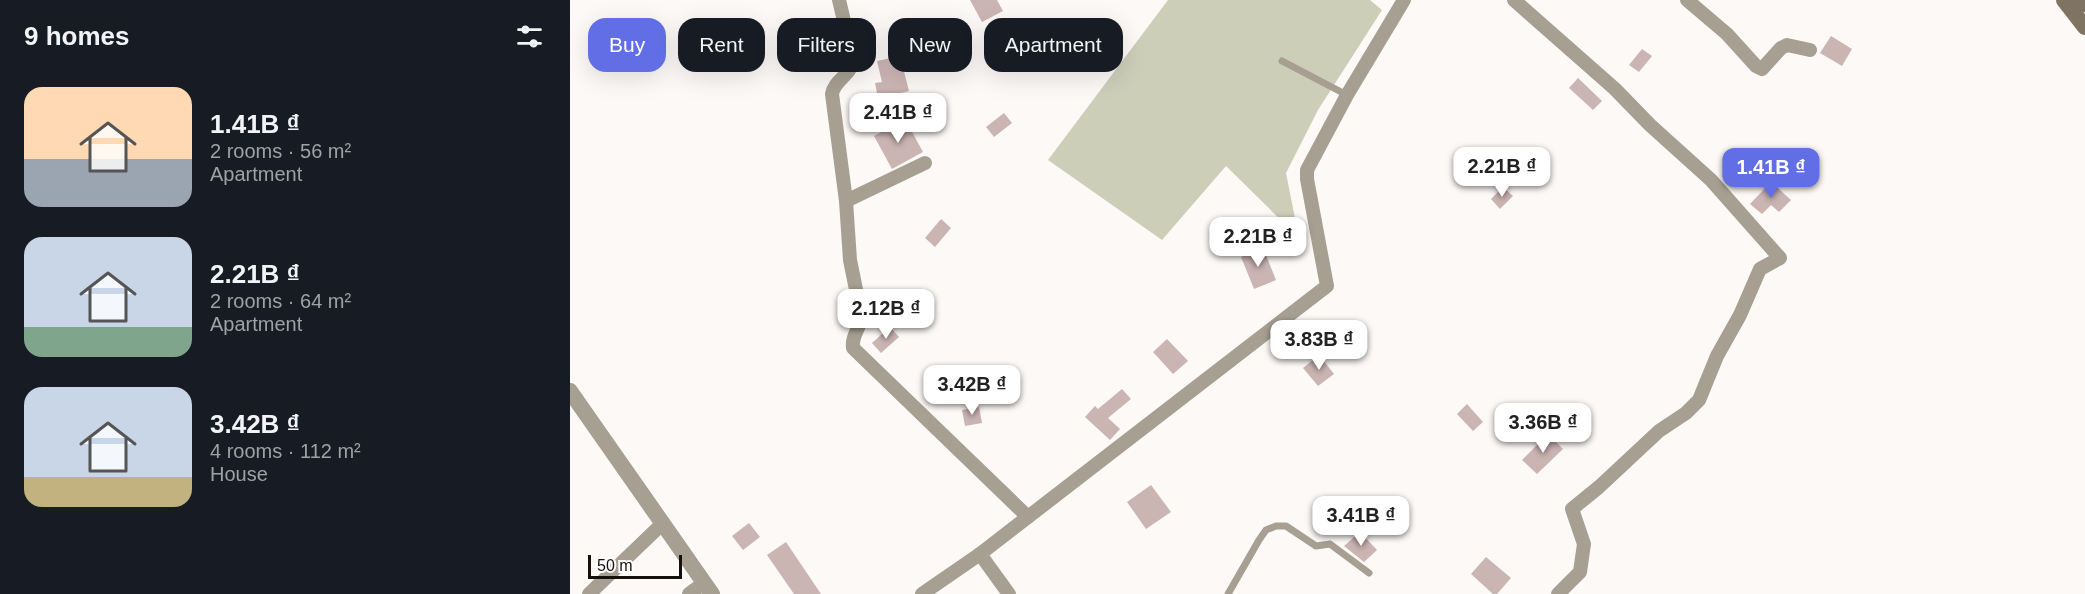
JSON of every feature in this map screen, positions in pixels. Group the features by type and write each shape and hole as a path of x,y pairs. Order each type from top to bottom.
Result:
{"main road":[{"path":"2064,0 2085,27"},
{"path":"2082,0 2085,4"}],"street":[{"path":"839,0 853,59 850,70 833,87 832,94 846,201 850,260 862,321 853,338 853,348 1028,517"},
{"path":"922,594 980,554 1327,286 1307,170 1347,95 1404,0"},
{"path":"1687,0 1727,34 1756,66 1762,69 1781,48 1787,45 1810,50"},
{"path":"1523,2 1650,125 1711,180 1779,258 1760,268 1740,315 1717,356 1699,400 1686,413 1659,431 1572,509 1584,544 1580,572 1558,594"},
{"path":"846,201 925,163"},
{"path":"570,391 708,589 689,594"},
{"path":"589,594 662,524"},
{"path":"980,554 1009,594"}],"lane":[{"path":"1282,61 1347,95"},
{"path":"1228,594 1266,530 1280,525 1286,526 1316,546 1330,544 1369,573"}],"green space":[{"path":"1168,0 1370,0 1382,10 1318,110 1286,173 1299,238 1226,166 1162,240 1048,160 1114,72 1123,72 1123,60"}],"building":[{"path":"970,0 997,0 1003,11 990,18 984,18 982,22"},
{"path":"1831,36 1852,49 1842,66 1820,53"},
{"path":"1642,49 1652,56 1639,72 1629,65"},
{"path":"888,59 888,72 904,72 909,91 878,98 875,83 882,82 877,61"},
{"path":"1578,78 1602,101 1593,110 1569,88"},
{"path":"1004,113 1012,123 994,137 986,127"},
{"path":"905,119 923,152 892,169 874,136"},
{"path":"1751,148 1766,157 1754,175 1740,166"},
{"path":"1771,182 1791,200 1779,212 1771,205 1762,214 1750,204"},
{"path":"1503,187 1513,196 1500,209 1491,199"},
{"path":"941,219 951,228 935,247 925,238"},
{"path":"1263,248 1276,280 1254,289 1241,257"},
{"path":"890,327 899,337 881,353 872,343"},
{"path":"1167,339 1188,361 1173,374 1153,352"},
{"path":"1319,355 1334,374 1318,386 1303,368"},
{"path":"1122,389 1131,399 1108,418 1120,429 1110,440 1085,417 1095,406 1098,409"},
{"path":"1467,404 1483,422 1473,431 1457,414"},
{"path":"979,407 982,423 965,426 962,410"},
{"path":"1548,434 1563,449 1537,474 1522,460"},
{"path":"1151,485 1171,512 1146,529 1127,502"},
{"path":"749,523 760,537 743,550 732,536"},
{"path":"1360,532 1377,550 1364,562 1344,546"},
{"path":"786,542 821,594 794,594 767,555"},
{"path":"1486,557 1511,578 1497,594 1493,594 1471,574"}]}
